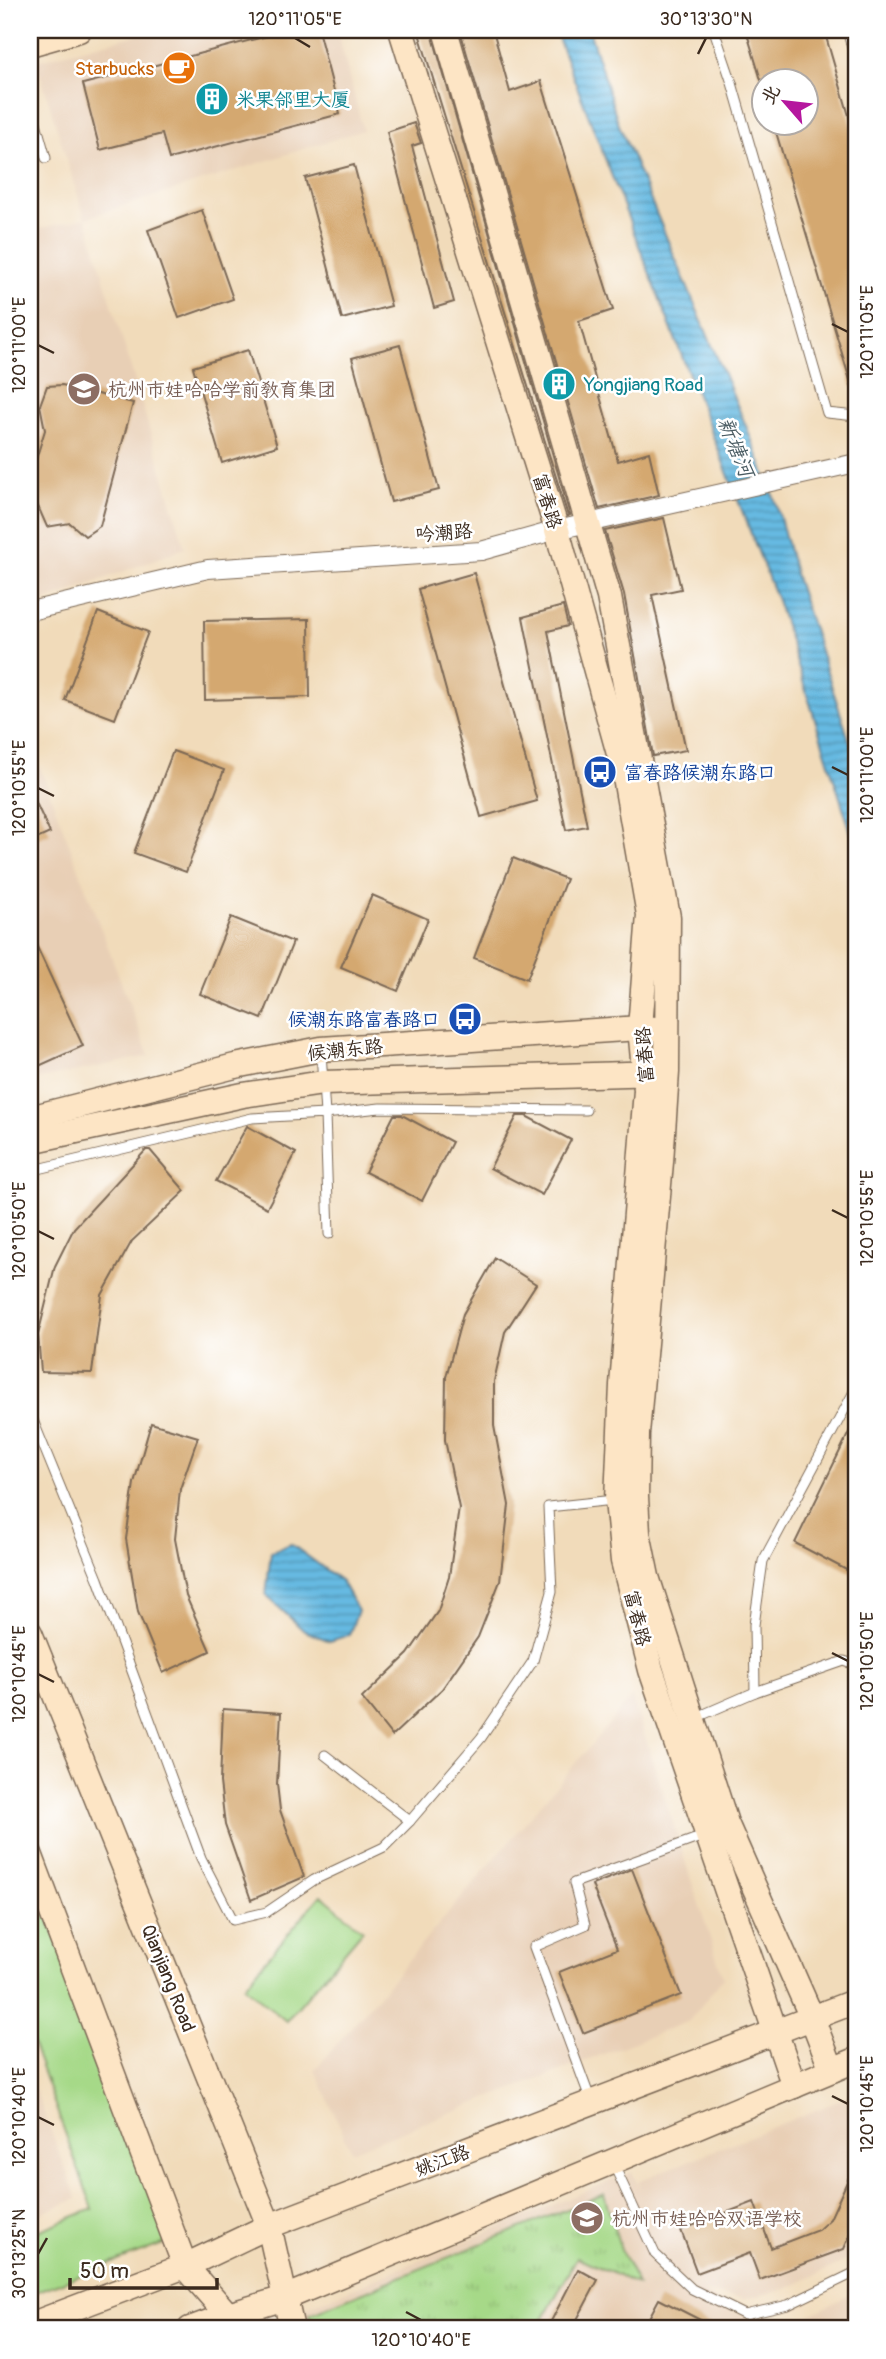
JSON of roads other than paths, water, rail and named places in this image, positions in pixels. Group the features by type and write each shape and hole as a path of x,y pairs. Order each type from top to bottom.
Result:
{"street":[{"path":"30,44 79,30"},
{"name":"富春路","path":"401,30 557,530 624,772 649,915 640,1028 656,1073 661,1162 637,1434 638,1533 708,1835 794,2086"},
{"name":"富春路","path":"444,30 609,597 668,917 667,1030 656,1073 646,1090 622,1385 617,1500 623,1561 651,1670 681,1724 812,2018 832,2070"},
{"name":"吟潮路","path":"30,611 208,569 481,551 557,530 856,463"},
{"name":"候潮东路","path":"30,1118 235,1066 321,1049 640,1028 667,1030"},
{"name":"候潮东路","path":"30,1141 243,1095 323,1083 656,1073"},
{"name":"Qianjiang Road","path":"30,1633 269,2226 292,2329"},
{"path":"30,1854 185,2266 230,2322"},
{"name":"姚江路","path":"30,2325 185,2266 269,2226 856,2001"},
{"path":"190,2329 230,2322 856,2060"}],"lane":[{"path":"714,30 732,83 827,413 856,416"},
{"path":"847,30 856,62"},
{"path":"30,102 46,158"},
{"path":"321,1049 329,1234"},
{"path":"30,1171 252,1118 380,1108 586,1110"},
{"path":"755,1692 754,1625 763,1561 856,1388"},
{"path":"30,1413 98,1579 201,1858 233,1920 267,1912 314,1880 384,1847 410,1821 481,1738 534,1661 552,1592 548,1507 617,1500"},
{"path":"681,1724 755,1692 844,1661 856,1665"},
{"path":"325,1755 410,1821"},
{"path":"591,2103 534,1947 585,1925 575,1883 708,1835"},
{"path":"612,2161 655,2254 692,2289 745,2315 788,2305 856,2272"}],"water":[{"name":"新塘河","path":"555,30 589,30 619,125 776,503 796,577 856,761 856,848 778,603"},
{"path":"291,1544 341,1581 358,1611 349,1635 330,1641 304,1631 266,1595 271,1552"}],"place":[{"name":"Starbucks","path":"179,68"},
{"name":"米果邻里大厦","path":"212,99"},
{"name":"Yongjiang Road","path":"559,384"},
{"name":"杭州市娃哈哈学前教育集团","path":"84,389"},
{"name":"富春路候潮东路口","path":"600,772"},
{"name":"候潮东路富春路口","path":"465,1019"},
{"name":"杭州市娃哈哈双语学校","path":"587,2218"}]}
